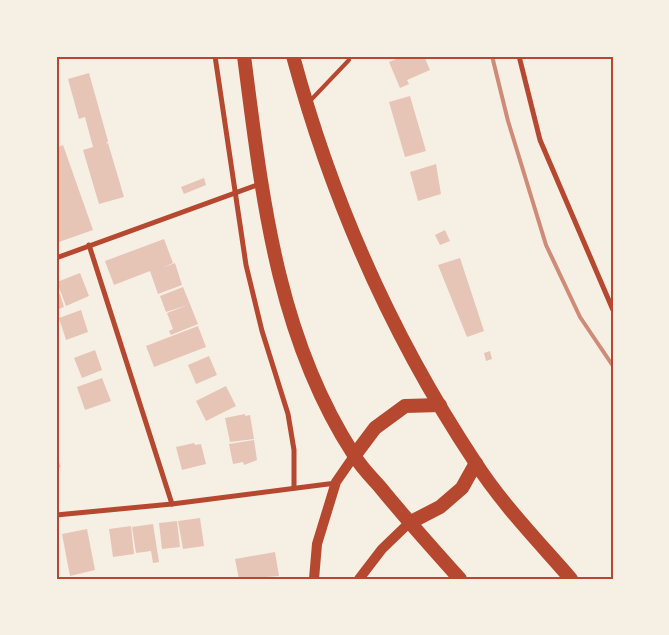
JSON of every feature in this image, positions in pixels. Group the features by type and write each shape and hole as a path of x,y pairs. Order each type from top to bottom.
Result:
{"highway":[{"path":"244,56 260,184 272,253 287,310 308,366 328,412 354,456 409,523 460,579"},
{"path":"292,56 306,105 356,245 398,333 476,463 504,500 572,579"},
{"path":"354,456 375,428 405,406 440,405"},
{"path":"409,523 440,507 462,488 476,463"}],"main road":[{"path":"314,579 317,544 336,482 354,456"},
{"path":"359,579 382,549 409,523"}],"street":[{"path":"215,56 234,192 254,302 291,432 294,450 294,488"},
{"path":"519,56 540,140 613,310"},
{"path":"56,258 260,184"},
{"path":"88,245 172,504"},
{"path":"56,515 172,504 336,482"}],"lane":[{"path":"306,105 349,60 348,56"}],"building":[{"path":"404,56 424,56 430,70 407,80 409,84 400,88 389,62"},
{"path":"89,73 108,141 106,144 108,143 124,197 99,204 83,150 93,147 85,117 79,119 68,79"},
{"path":"410,96 426,151 405,157 389,102"},
{"path":"63,145 93,230 56,243 56,148"},
{"path":"436,164 441,194 418,201 410,172"},
{"path":"204,178 206,185 184,194 181,187"},
{"path":"445,230 450,241 440,245 435,235"},
{"path":"164,239 173,263 162,268 175,263 182,285 158,294 150,271 114,285 105,261"},
{"path":"460,258 484,331 467,337 438,265"},
{"path":"80,273 89,296 66,306 57,282"},
{"path":"183,287 198,324 171,335 169,331 173,329 167,313 188,305 166,312 160,296"},
{"path":"60,294 64,307 56,310 56,295"},
{"path":"81,310 88,332 66,340 59,318"},
{"path":"198,326 206,347 154,367 146,346"},
{"path":"95,350 102,370 82,378 74,358"},
{"path":"490,351 492,359 486,361 484,353"},
{"path":"209,356 217,375 196,384 188,365"},
{"path":"102,378 111,401 85,410 77,387"},
{"path":"226,386 236,406 206,421 196,401"},
{"path":"245,414 245,416 250,415 254,439 230,442 225,418"},
{"path":"254,440 257,460 244,465 243,462 233,464 229,444"},
{"path":"194,443 195,445 201,444 206,464 182,470 176,447"},
{"path":"56,455 61,467 56,469"},
{"path":"200,518 204,546 183,549 178,521"},
{"path":"177,521 180,547 162,549 159,523"},
{"path":"153,524 159,562 153,563 151,551 136,553 132,527"},
{"path":"131,526 134,554 113,557 109,529"},
{"path":"87,529 95,570 70,576 62,534"},
{"path":"275,552 279,576 239,579 235,559"}],"railway":[{"path":"492,56 508,121 546,245 580,317 613,366"}]}
